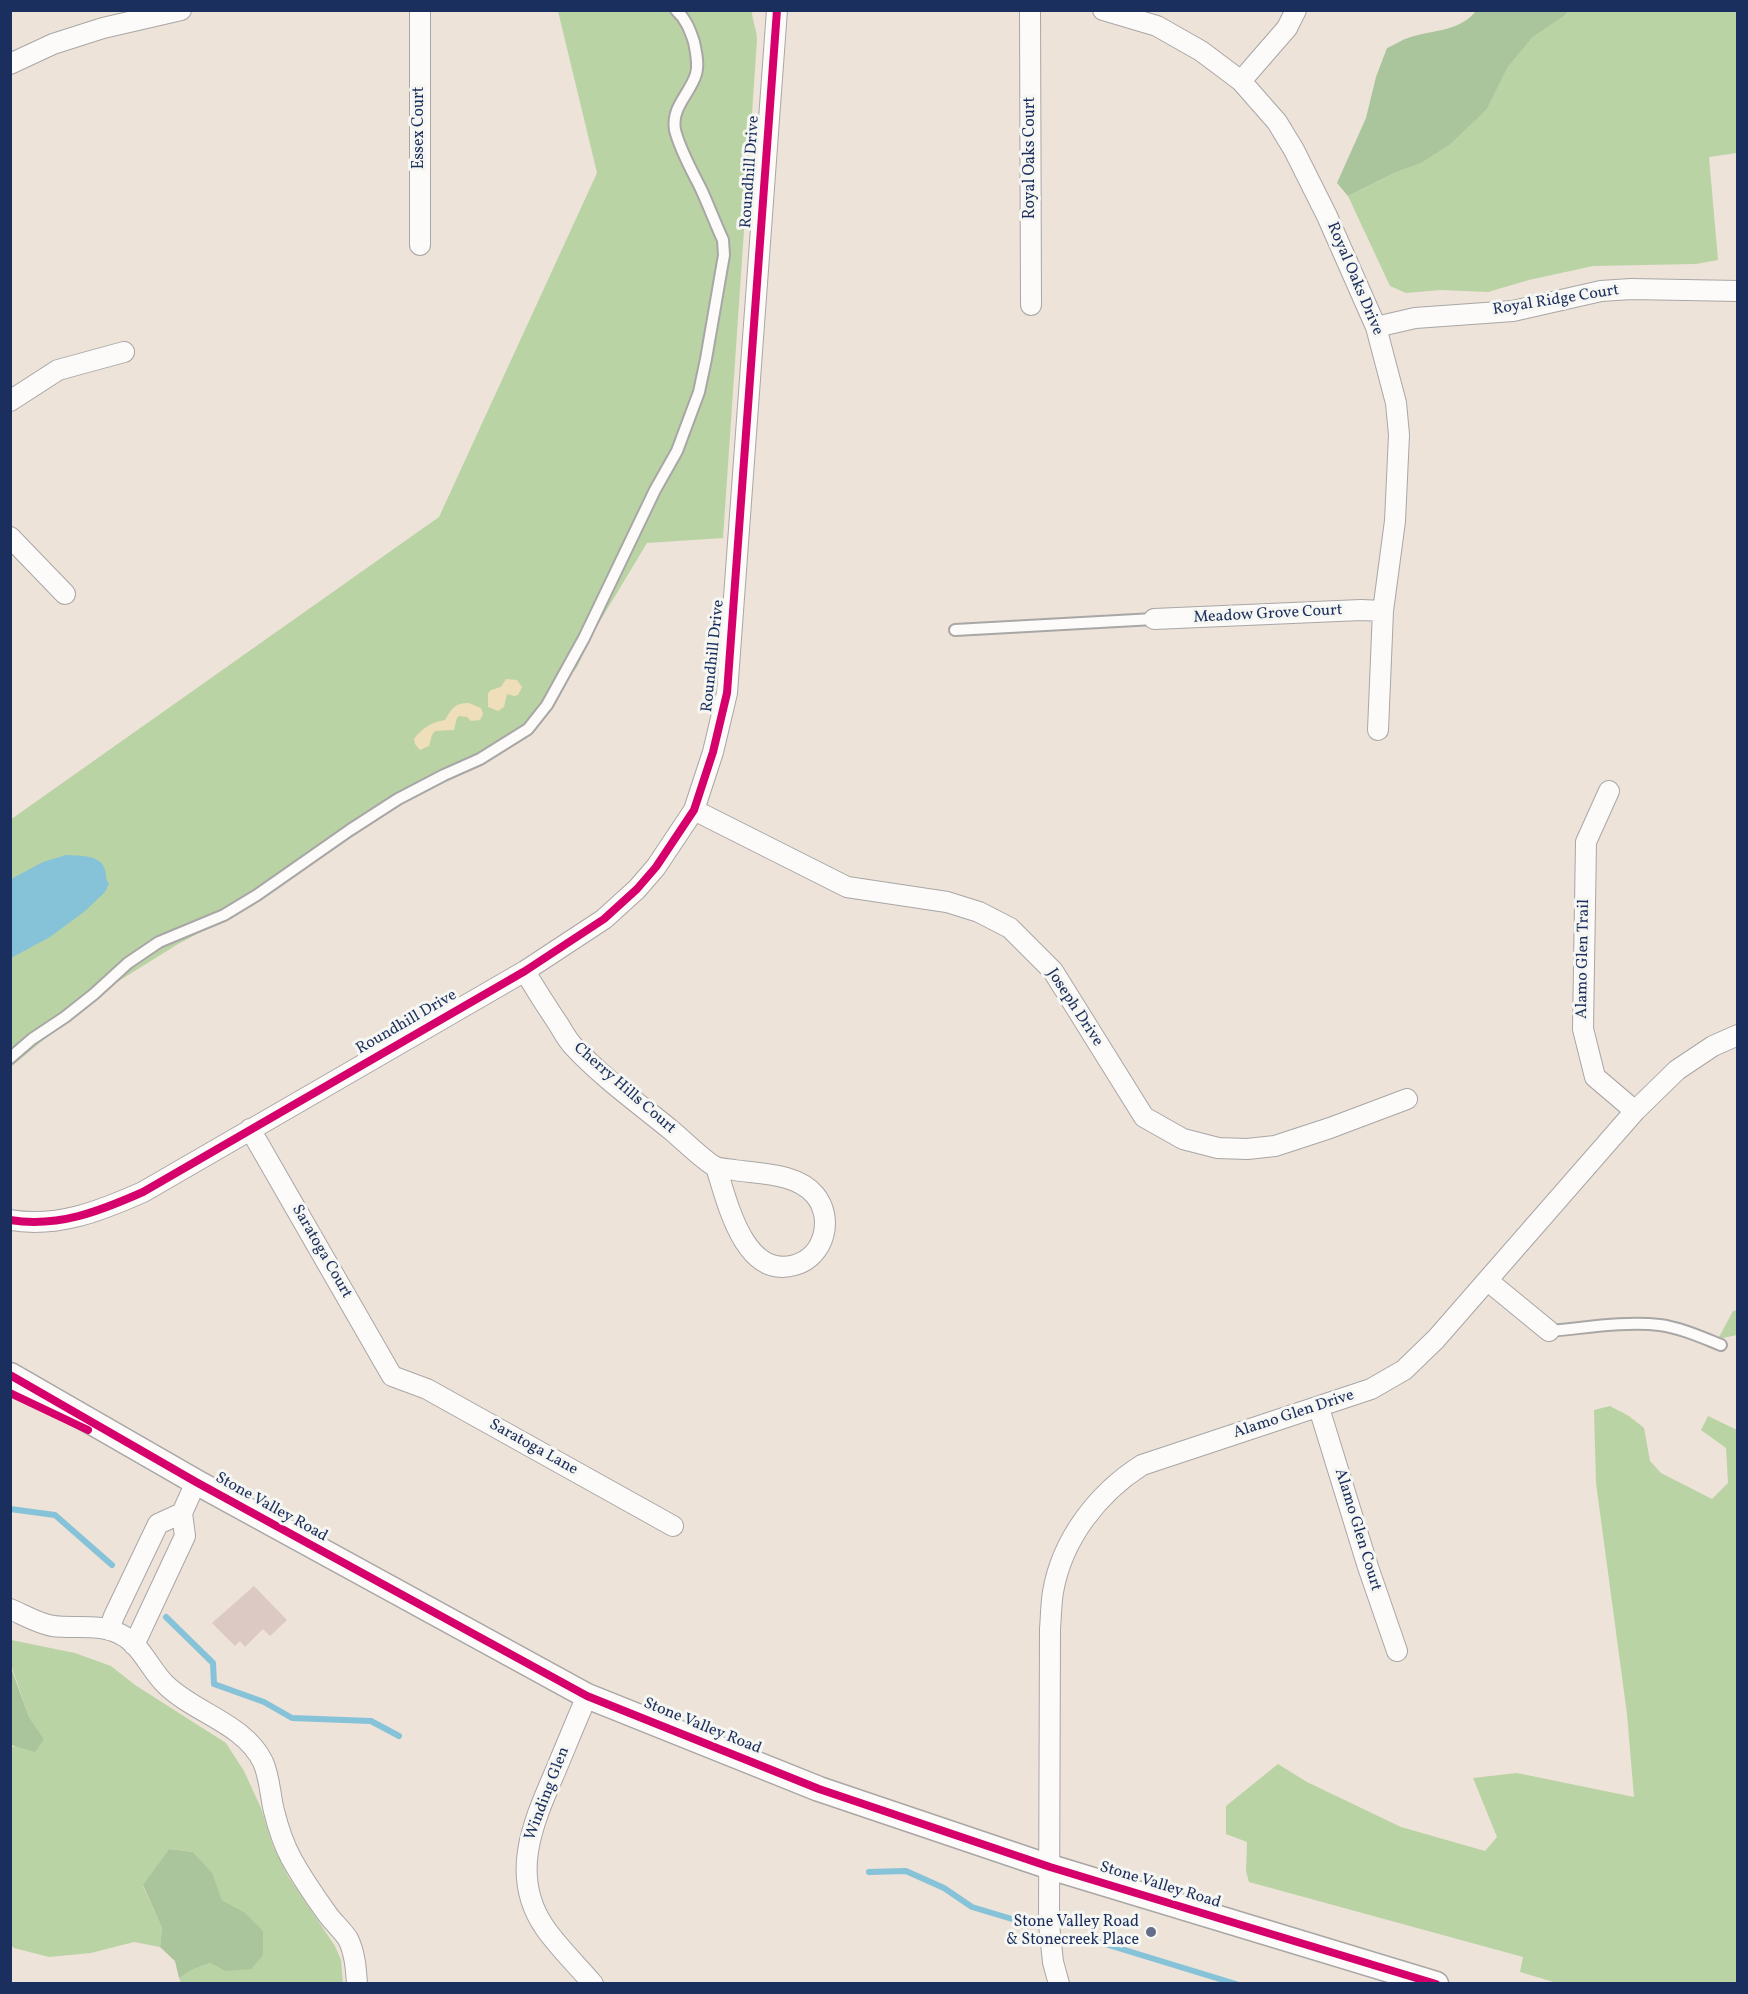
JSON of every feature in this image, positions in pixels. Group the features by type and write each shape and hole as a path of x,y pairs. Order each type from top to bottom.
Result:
{"street":[{"path":"10,64 53,44 103,28 158,12 181,10"},
{"name":"Essex Court","path":"420,10 420,245"},
{"name":"Roundhill Drive","path":"10,1221 29,1224 56,1222 103,1210 143,1192 525,971 604,919 637,889 673,844 694,810 713,752 727,693 777,10"},
{"name":"Royal Oaks Court","path":"1030,10 1031,304"},
{"name":"Royal Oaks Drive","path":"1102,10 1157,26 1201,51 1241,81 1277,122 1294,150 1327,216 1376,327 1396,403 1399,435 1395,522 1383,611 1378,730"},
{"path":"1241,81 1287,28 1296,10"},
{"name":"Royal Ridge Court","path":"1376,327 1416,318 1513,310 1601,291 1631,289 1737,291"},
{"path":"10,401 58,370 124,352"},
{"path":"10,537 65,594"},
{"name":"Meadow Grove Court","path":"1154,619 1360,610 1383,611"},
{"name":"Alamo Glen Trail","path":"1609,791 1586,842 1583,1029 1595,1077 1635,1111"},
{"name":"Joseph Drive","path":"694,810 847,887 947,903 979,912 1010,928 1053,971 1144,1117 1184,1138 1218,1148 1247,1149 1275,1146 1407,1099"},
{"name":"Cherry Hills Court","path":"525,971 573,1046 601,1073 716,1167"},
{"name":"Alamo Glen Drive","path":"1059,1983 1053,1962 1049,1924 1050,1629 1053,1590 1065,1554 1082,1522 1104,1494 1142,1465 1319,1408 1371,1389 1404,1370 1436,1339 1488,1281 1635,1111 1677,1070 1713,1046 1737,1035"},
{"name":"Saratoga Court","path":"250,1129 392,1376"},
{"path":"716,1167 788,1178 807,1187 820,1203 825,1219 824,1235 814,1253 796,1265 784,1267 774,1266 754,1254 745,1244 737,1227 716,1167"},
{"path":"1488,1281 1549,1331"},
{"name":"Stone Valley Road","path":"10,1375 196,1482 587,1696 819,1789 1050,1867 1436,1983"},
{"name":"Saratoga Lane","path":"392,1376 427,1389 673,1526"},
{"name":"Stone Valley Road","path":"10,1393 196,1482"},
{"name":"Alamo Glen Court","path":"1319,1408 1368,1568 1397,1651"},
{"path":"122,1636 185,1536 182,1513 196,1482"},
{"path":"182,1513 158,1524 114,1616 122,1636 163,1683 180,1697 235,1731 251,1745 263,1762 281,1837 290,1857 316,1899 348,1939 355,1959 357,1983"},
{"path":"10,1610 50,1626 99,1627 122,1636"},
{"name":"Winding Glen","path":"587,1696 535,1819 526,1855 529,1891 545,1928 593,1983"}],"lane":[{"path":"10,1058 94,994 128,963 159,942 224,915 257,896 398,799 490,753 528,729 547,705 584,638 655,490 677,450 699,392 706,359 724,255 723,240 682,150 675,128 680,103 697,73 697,53 692,36 684,17 676,10"},
{"path":"955,630 1154,619"},
{"path":"1549,1331 1653,1325 1691,1332 1721,1345"}],"green space":[{"path":"558,11 752,11 757,40 723,538 647,543 597,626 577,667 523,738 469,770 371,819 242,910 178,944 98,994 11,1067 10,820 439,517 597,173"},
{"path":"1476,11 1569,11 1533,37 1508,67 1487,109 1449,145 1419,164 1394,173 1348,196 1337,183 1366,118 1376,77 1387,48 1411,37 1456,26"},
{"path":"1569,11 1737,11 1737,153 1709,157 1718,260 1696,264 1593,266 1488,292 1441,290 1406,293 1390,286 1348,196 1394,173 1419,164 1487,109 1508,67 1533,37"},
{"path":"1737,1310 1737,1335 1718,1339 1733,1311"},
{"path":"1610,1406 1629,1416 1644,1428 1650,1461 1661,1473 1712,1499 1728,1483 1726,1448 1701,1430 1708,1416 1737,1430 1737,1983 1557,1983 1520,1972 1523,1957 1249,1882 1246,1871 1247,1842 1226,1834 1226,1806 1278,1764 1307,1782 1401,1827 1485,1851 1497,1837 1473,1778 1517,1773 1634,1797 1627,1714 1596,1483 1594,1410"},
{"path":"11,1640 75,1653 111,1666 135,1685 226,1743 244,1771 261,1808 273,1846 288,1876 335,1946 341,1960 343,1983 181,1983 179,1978 210,1963 225,1971 244,1912 222,1900 211,1873 193,1852 169,1849 143,1886 162,1928 160,1947 134,1942 91,1953 49,1957 14,1948 11,1945 11,1745 12,1747 44,1739 29,1717 11,1665"},
{"path":"10,1665 29,1717 44,1739 35,1752 11,1745"},
{"path":"169,1849 193,1852 212,1873 222,1900 244,1912 263,1931 263,1955 251,1969 225,1971 210,1963 179,1978 175,1961 160,1947 162,1928 143,1885"}],"sand":[{"path":"506,679 517,680 522,687 518,695 507,694 504,707 498,711 488,707 488,693 501,687"},
{"path":"469,703 481,708 483,714 480,720 471,721 467,717 459,716 454,730 435,731 429,746 420,750 414,739 420,732 436,722 445,720 457,705"}],"water":[{"path":"66,855 89,857 99,861 103,865 109,884 105,892 85,911 50,937 11,958 11,879 43,862"}],"building":[{"path":"254,1586 287,1620 270,1636 263,1629 245,1647 240,1641 235,1646 212,1623"}],"waterway":[{"path":"10,1509 55,1515 112,1565"},
{"path":"166,1617 213,1663 214,1684 264,1702 292,1718 371,1721 399,1736"},
{"path":"869,1872 906,1871 944,1888 972,1907 1012,1919"},
{"path":"1079,1936 1236,1984"}],"cycle path":[{"path":"10,1220 28,1222 62,1220 111,1206 143,1192 525,971 604,919 637,889 656,867 694,810 713,752 727,693 777,10"},
{"path":"10,1375 196,1482 587,1696 819,1789 1050,1867 1436,1984"},
{"path":"10,1393 88,1430"}],"place":[{"name":"Stone Valley Road & Stonecreek Place","path":"1151,1932"}]}
